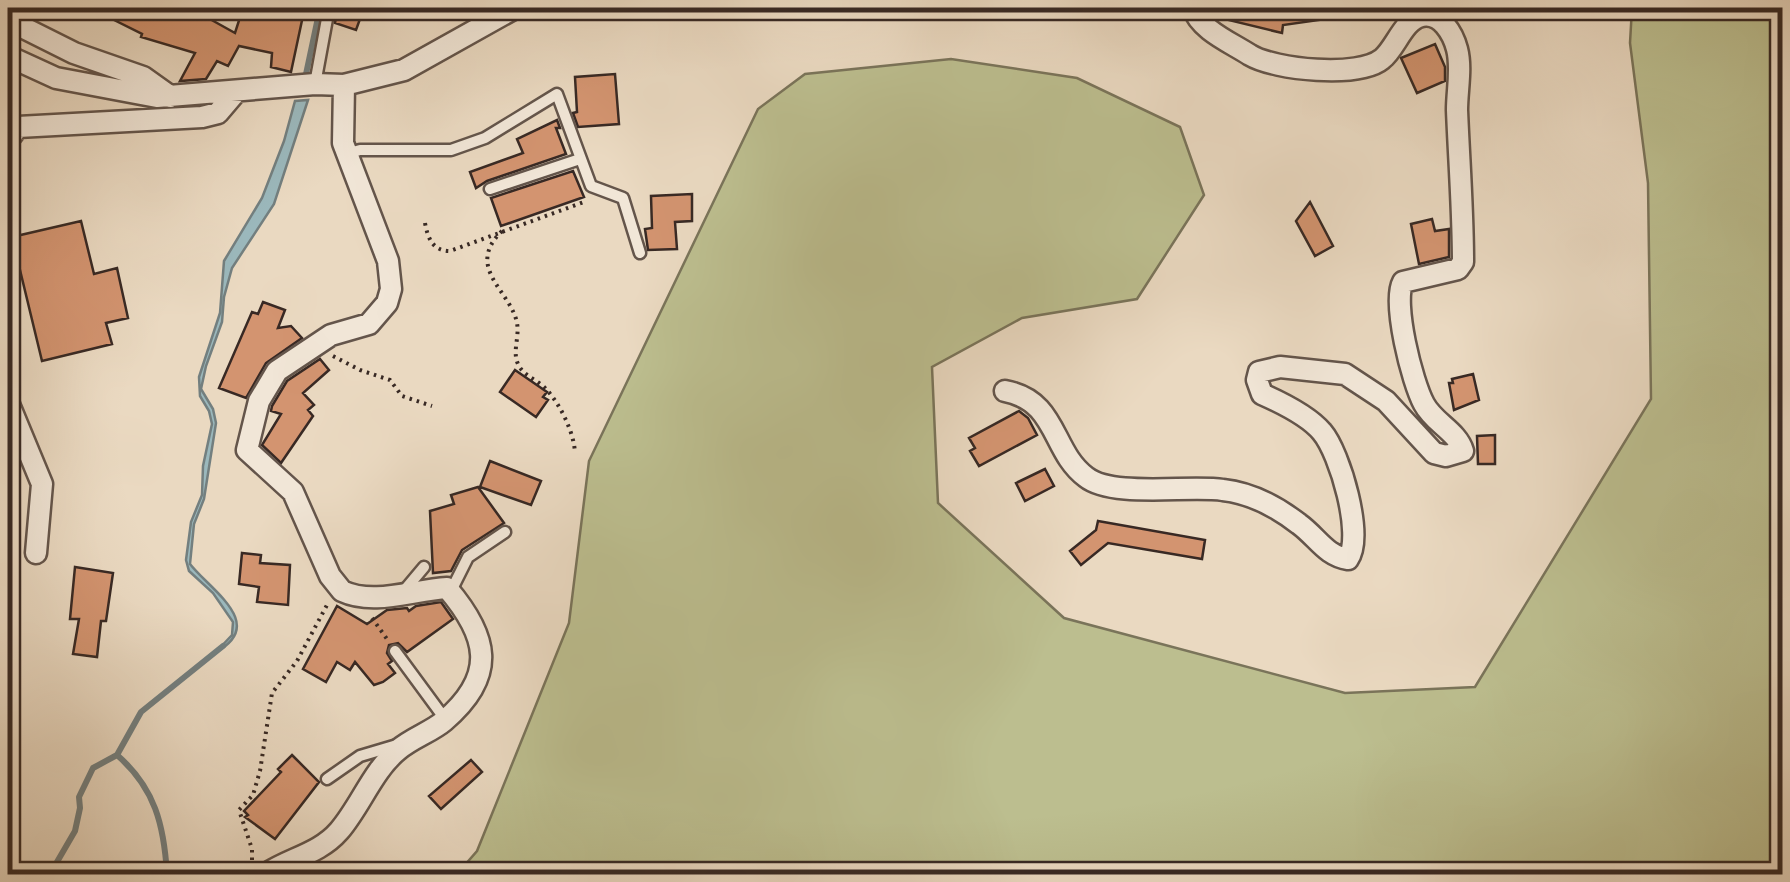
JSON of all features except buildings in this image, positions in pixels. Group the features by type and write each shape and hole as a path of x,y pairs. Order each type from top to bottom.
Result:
{"street":[{"path":"8,56 56,78 157,97 344,85 404,70 515,8"},
{"path":"1005,391 1040,407 1077,469 1098,484 1223,490 1263,500 1300,525 1334,557 1348,559 1356,549 1354,523 1336,456 1322,430 1262,394 1256,380 1259,372 1280,367 1345,374 1386,401 1434,453 1446,456 1464,451 1460,441 1423,403 1400,300 1403,282 1458,268 1463,262 1459,66 1458,50 1449,31 1442,20 1419,16 1376,64 1304,70 1256,58 1206,28 1192,8"},
{"path":"8,20 74,54 143,77 170,97"},
{"path":"259,868 316,852 338,833 396,751 446,719 468,694 484,652 476,630 447,588 376,599 342,591 293,492 247,450 259,402 276,371 322,340 369,324 388,304 388,261 346,154 344,85"},
{"path":"8,140 18,127 218,113 235,92"},
{"path":"8,402 42,484 36,553"}],"lane":[{"path":"314,84 329,8"},
{"path":"346,154 360,150 451,150 497,132 554,94 561,97 591,186 623,198 640,252"},
{"path":"490,189 580,159"},
{"path":"451,592 468,557 505,532"},
{"path":"403,592 424,567"},
{"path":"395,651 446,719"},
{"path":"327,779 360,756 406,744"}],"path":[{"path":"425,223 432,244 440,251 450,251 569,206 623,198"},
{"path":"502,232 493,242 488,265 496,289 516,319 514,350 518,364 549,392 570,431 574,453"},
{"path":"322,340 338,360 390,380 402,396 432,406"},
{"path":"259,868 239,810 253,795 260,771 272,693 297,662 336,584"},
{"path":"360,597 395,651"}],"green space":[{"path":"1632,8 1782,8 1782,874 457,874 477,851 569,623 589,461 758,109 805,74 951,59 1077,78 1180,127 1204,195 1137,299 1022,318 932,367 938,503 1064,618 1345,693 1475,687 1651,399 1648,183 1630,43"}],"water":[{"path":"308,100 274,204 232,268 222,322 201,389 216,423 204,499 194,524 190,564 230,607 237,630 231,641 216,652 232,635 233,622 213,593 189,571 186,560 191,522 202,495 203,466 212,424 200,396 199,377 220,313 224,261 262,198 295,101"}],"waterway":[{"path":"306,74 320,8"},
{"path":"50,874 75,831 79,797 93,768 117,755 141,712 223,646"},
{"path":"117,755 140,781 155,808 167,874"}]}
